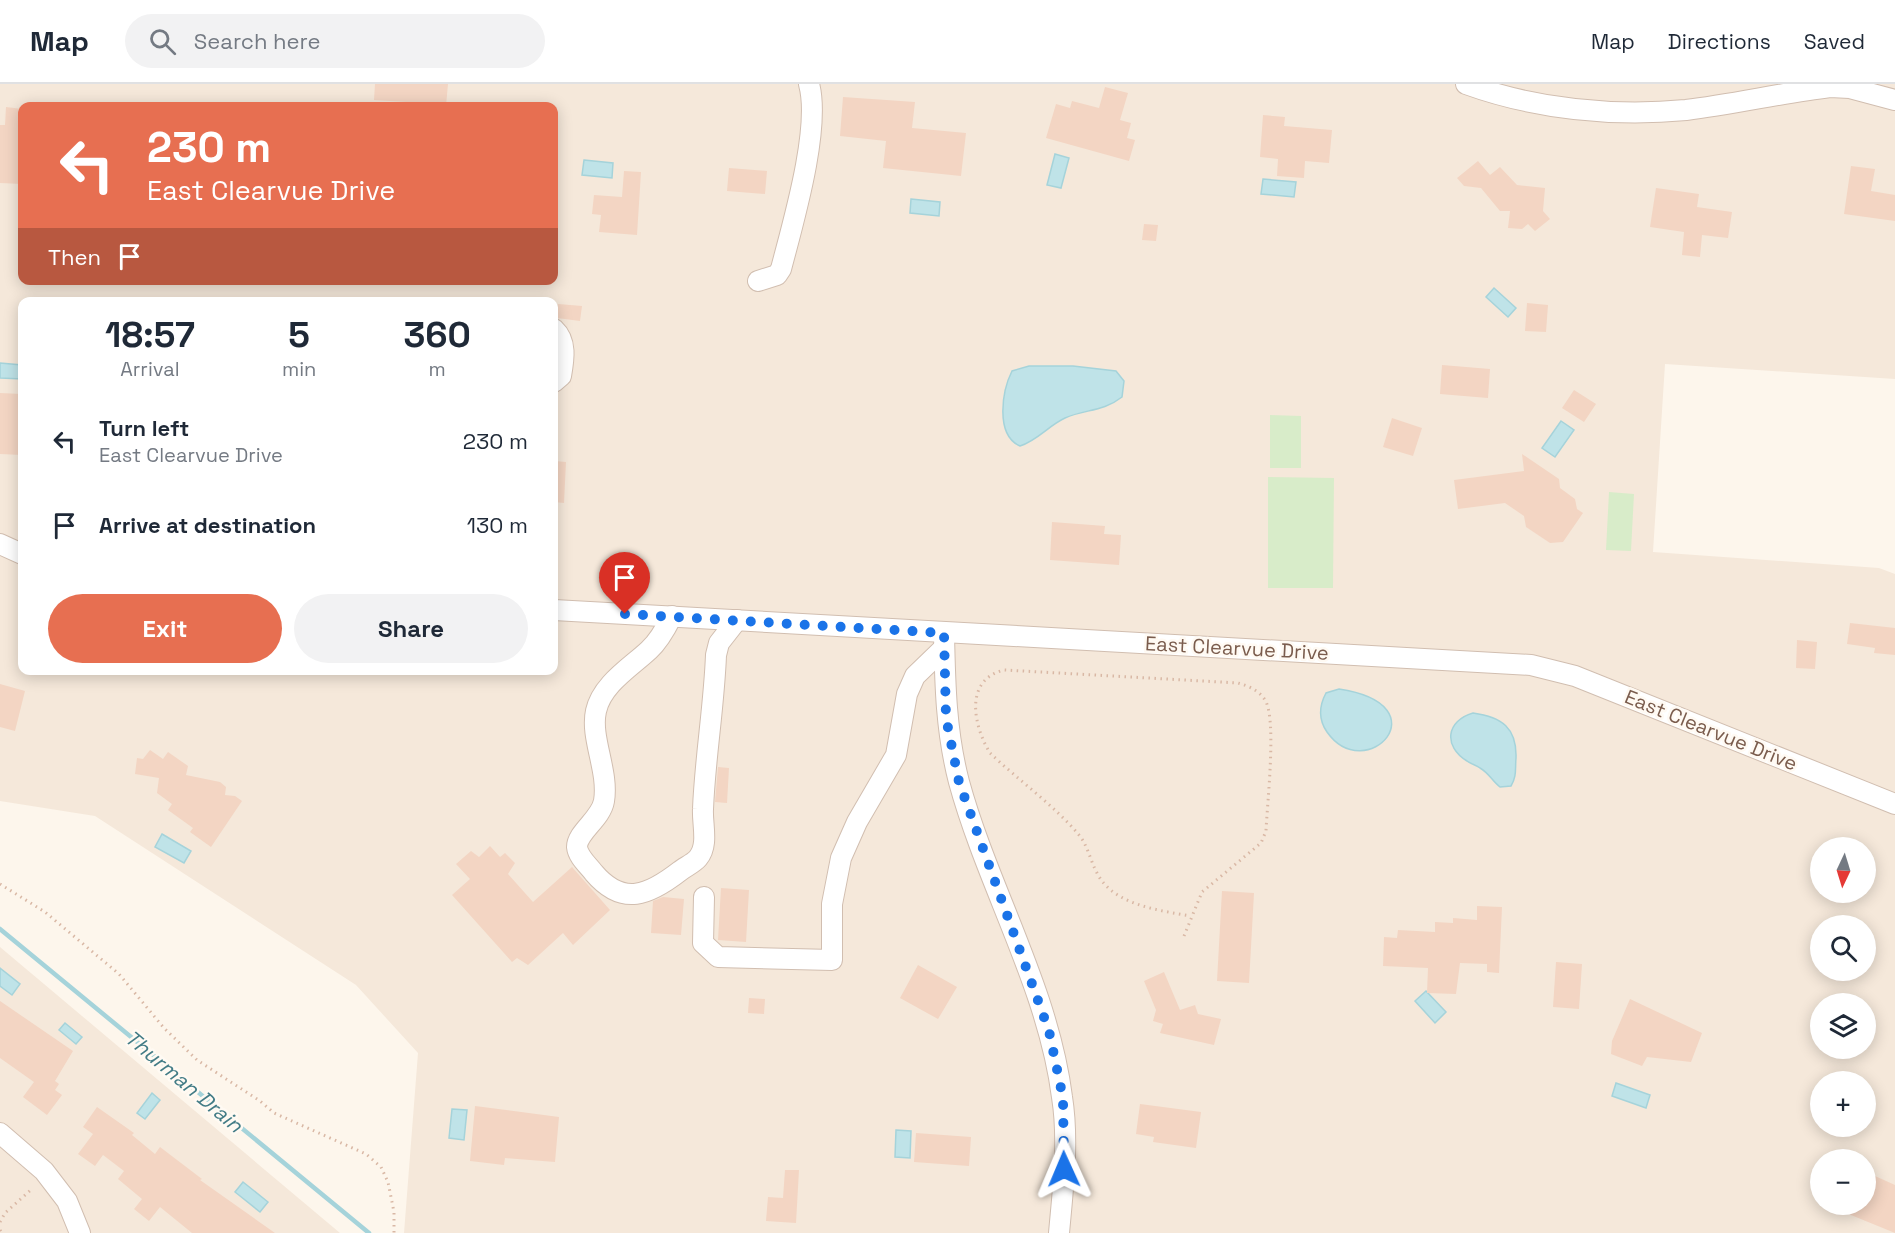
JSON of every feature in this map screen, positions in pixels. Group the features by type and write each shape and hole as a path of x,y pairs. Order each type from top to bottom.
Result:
{"street":[{"path":"758,280 777,275 781,269 807,151 813,98 809,84"},
{"path":"1466,84 1523,100 1604,111 1685,110 1756,91 1850,86 1895,100"},
{"path":"558,334 561,338 564,356 561,376 558,379"},
{"path":"0,544 18,552"},
{"name":"East Clearvue Drive","path":"558,610 737,620 944,640 1428,658 1542,667 1575,676 1895,804"},
{"path":"672,616 650,650 627,668 609,687 596,711 596,726 605,781 604,802 600,815 579,839 577,846 579,856 599,878 621,894 646,892 664,883 698,858 704,845 703,809 716,655 719,643 737,620"},
{"path":"704,897 703,943 718,957 832,960 832,904 841,858 857,822 896,755 907,694 915,676 944,640"},
{"path":"944,640 946,718 959,782 1049,1031 1063,1098 1064,1169 1059,1233"},
{"path":"0,1133 44,1171 67,1201 80,1233"}],"path":[{"path":"1184,936 1190,916 1202,892 1256,847 1266,831 1270,722 1267,702 1261,694 1238,683 1004,670 990,676 978,691 975,711 980,737 990,753 1079,835 1097,874 1117,895 1137,904 1190,916"},
{"path":"0,884 45,912 119,974 164,1028 197,1060 260,1101 274,1113 366,1154 381,1167 388,1182 394,1212 394,1233"},
{"path":"0,1222 5,1213 33,1188"}],"shaded area":[{"path":"0,84 1895,84 1895,379 1665,364 1653,552 1879,568 1895,574 1895,1233 404,1233 418,1053 356,985 95,816 0,801"},
{"path":"0,947 340,1233 0,1233"}],"green space":[{"path":"1270,415 1301,416 1301,468 1270,468"},
{"path":"1268,477 1334,478 1333,588 1268,588"},
{"path":"1609,492 1634,494 1631,551 1606,550"}],"water":[{"path":"1055,154 1069,158 1061,188 1047,185"},
{"path":"584,160 613,163 612,178 582,175"},
{"path":"1263,179 1296,182 1294,197 1261,194"},
{"path":"911,199 940,202 939,216 910,213"},
{"path":"1494,288 1516,308 1508,317 1486,297"},
{"path":"0,363 18,365 18,379 0,378"},
{"path":"1029,366 1073,366 1116,371 1124,381 1122,397 1101,408 1065,418 1020,446 1007,432 1004,423 1004,401 1012,371"},
{"path":"1561,421 1574,430 1555,457 1542,448"},
{"path":"1339,689 1370,698 1387,710 1392,724 1387,737 1376,747 1360,751 1343,747 1327,732 1320,712 1322,703 1326,693"},
{"path":"1473,713 1500,721 1514,739 1515,776 1511,786 1500,787 1486,772 1459,755 1454,748 1451,741 1453,728 1457,722"},
{"path":"162,834 191,851 184,863 155,847"},
{"path":"0,968 20,984 12,995 0,986"},
{"path":"1426,991 1446,1012 1435,1023 1415,1001"},
{"path":"65,1023 82,1037 76,1044 59,1030"},
{"path":"1616,1083 1650,1095 1646,1108 1612,1096"},
{"path":"152,1093 160,1100 145,1119 137,1113"},
{"path":"452,1109 467,1110 464,1140 449,1138"},
{"path":"896,1130 911,1131 910,1158 895,1157"},
{"path":"243,1182 268,1202 260,1212 235,1192"}],"building":[{"path":"375,84 448,84 446,102 374,100"},
{"path":"1105,87 1128,93 1120,120 1131,123 1127,138 1135,140 1129,161 1046,138 1056,104 1070,108 1072,101 1099,108"},
{"path":"843,97 915,102 912,128 966,133 961,176 883,168 886,141 840,136"},
{"path":"6,107 18,108 18,184 0,183 0,125 5,125"},
{"path":"1263,115 1285,117 1284,126 1332,130 1329,163 1305,161 1304,178 1277,176 1278,159 1260,157"},
{"path":"1478,161 1490,175 1500,167 1517,185 1545,188 1543,211 1550,219 1535,231 1528,224 1522,229 1508,228 1510,211 1500,211 1481,188 1464,186 1457,178"},
{"path":"1851,166 1875,169 1871,191 1895,195 1895,221 1844,214"},
{"path":"729,168 767,171 765,194 727,191"},
{"path":"624,171 641,172 637,235 599,232 601,215 592,214 594,195 622,197"},
{"path":"1656,188 1699,194 1697,207 1732,212 1728,238 1702,235 1700,257 1682,255 1684,232 1650,227"},
{"path":"1144,224 1158,225 1156,241 1142,240"},
{"path":"1527,303 1548,305 1546,332 1525,331"},
{"path":"558,304 582,306 580,321 558,318"},
{"path":"1442,365 1490,369 1488,398 1440,394"},
{"path":"1574,390 1596,404 1584,422 1562,408"},
{"path":"0,393 18,394 18,455 0,454"},
{"path":"1392,418 1422,428 1413,456 1383,447"},
{"path":"1522,454 1559,479 1560,488 1575,499 1577,509 1583,513 1563,542 1550,543 1526,527 1524,516 1505,503 1458,509 1454,480 1524,471"},
{"path":"558,461 566,462 564,503 558,502"},
{"path":"1052,522 1105,526 1104,534 1121,535 1119,565 1050,560"},
{"path":"1850,623 1895,628 1895,655 1874,653 1875,648 1847,644"},
{"path":"1797,640 1817,642 1815,669 1796,668"},
{"path":"0,684 25,691 15,731 0,727"},
{"path":"150,750 163,759 168,752 188,766 186,775 220,782 226,787 225,795 235,796 242,801 211,847 190,832 193,828 168,810 172,804 157,793 159,778 135,774 137,758 143,759"},
{"path":"718,767 729,768 727,803 715,802"},
{"path":"490,846 500,857 505,853 515,863 508,874 533,902 572,867 610,910 573,945 563,933 528,965 517,958 512,962 452,895 470,879 456,864 471,851 479,857"},
{"path":"721,888 749,890 746,942 718,940"},
{"path":"1222,891 1254,893 1249,983 1217,981"},
{"path":"663,897 684,899 681,935 651,933 653,901"},
{"path":"1477,906 1502,907 1499,973 1487,972 1487,964 1460,963 1456,994 1427,993 1428,968 1383,966 1384,937 1397,938 1398,930 1435,932 1435,922 1453,923 1453,918 1477,920"},
{"path":"1556,962 1582,964 1579,1009 1553,1007"},
{"path":"918,965 957,987 938,1019 900,998"},
{"path":"1164,972 1180,1010 1195,1005 1198,1014 1221,1019 1214,1045 1160,1033 1163,1024 1153,1021 1156,1010 1144,981"},
{"path":"749,998 765,999 764,1014 748,1013"},
{"path":"1630,999 1702,1033 1691,1062 1647,1057 1642,1066 1611,1054 1612,1041"},
{"path":"0,1001 73,1051 55,1081 59,1084 55,1090 62,1095 47,1115 23,1097 34,1082 0,1058"},
{"path":"1140,1104 1201,1112 1196,1148 1153,1142 1154,1137 1136,1134"},
{"path":"475,1106 559,1117 555,1162 505,1158 504,1165 470,1161"},
{"path":"97,1107 134,1133 132,1135 155,1154 160,1147 202,1179 200,1180 275,1233 192,1233 160,1207 149,1221 134,1209 142,1199 118,1179 124,1171 103,1155 95,1166 78,1154 93,1134 83,1127"},
{"path":"916,1133 971,1137 969,1166 914,1162"},
{"path":"785,1170 799,1170 796,1223 766,1221 768,1197 783,1198"},
{"path":"1876,1176 1895,1185 1895,1233 1851,1215 1876,1215"}],"waterway":[{"name":"Thurman Drain","path":"0,929 369,1233"}],"route":[{"path":"625,614 944,633 946,718 959,782 990,874 1049,1031 1063,1098 1064,1169"}]}
